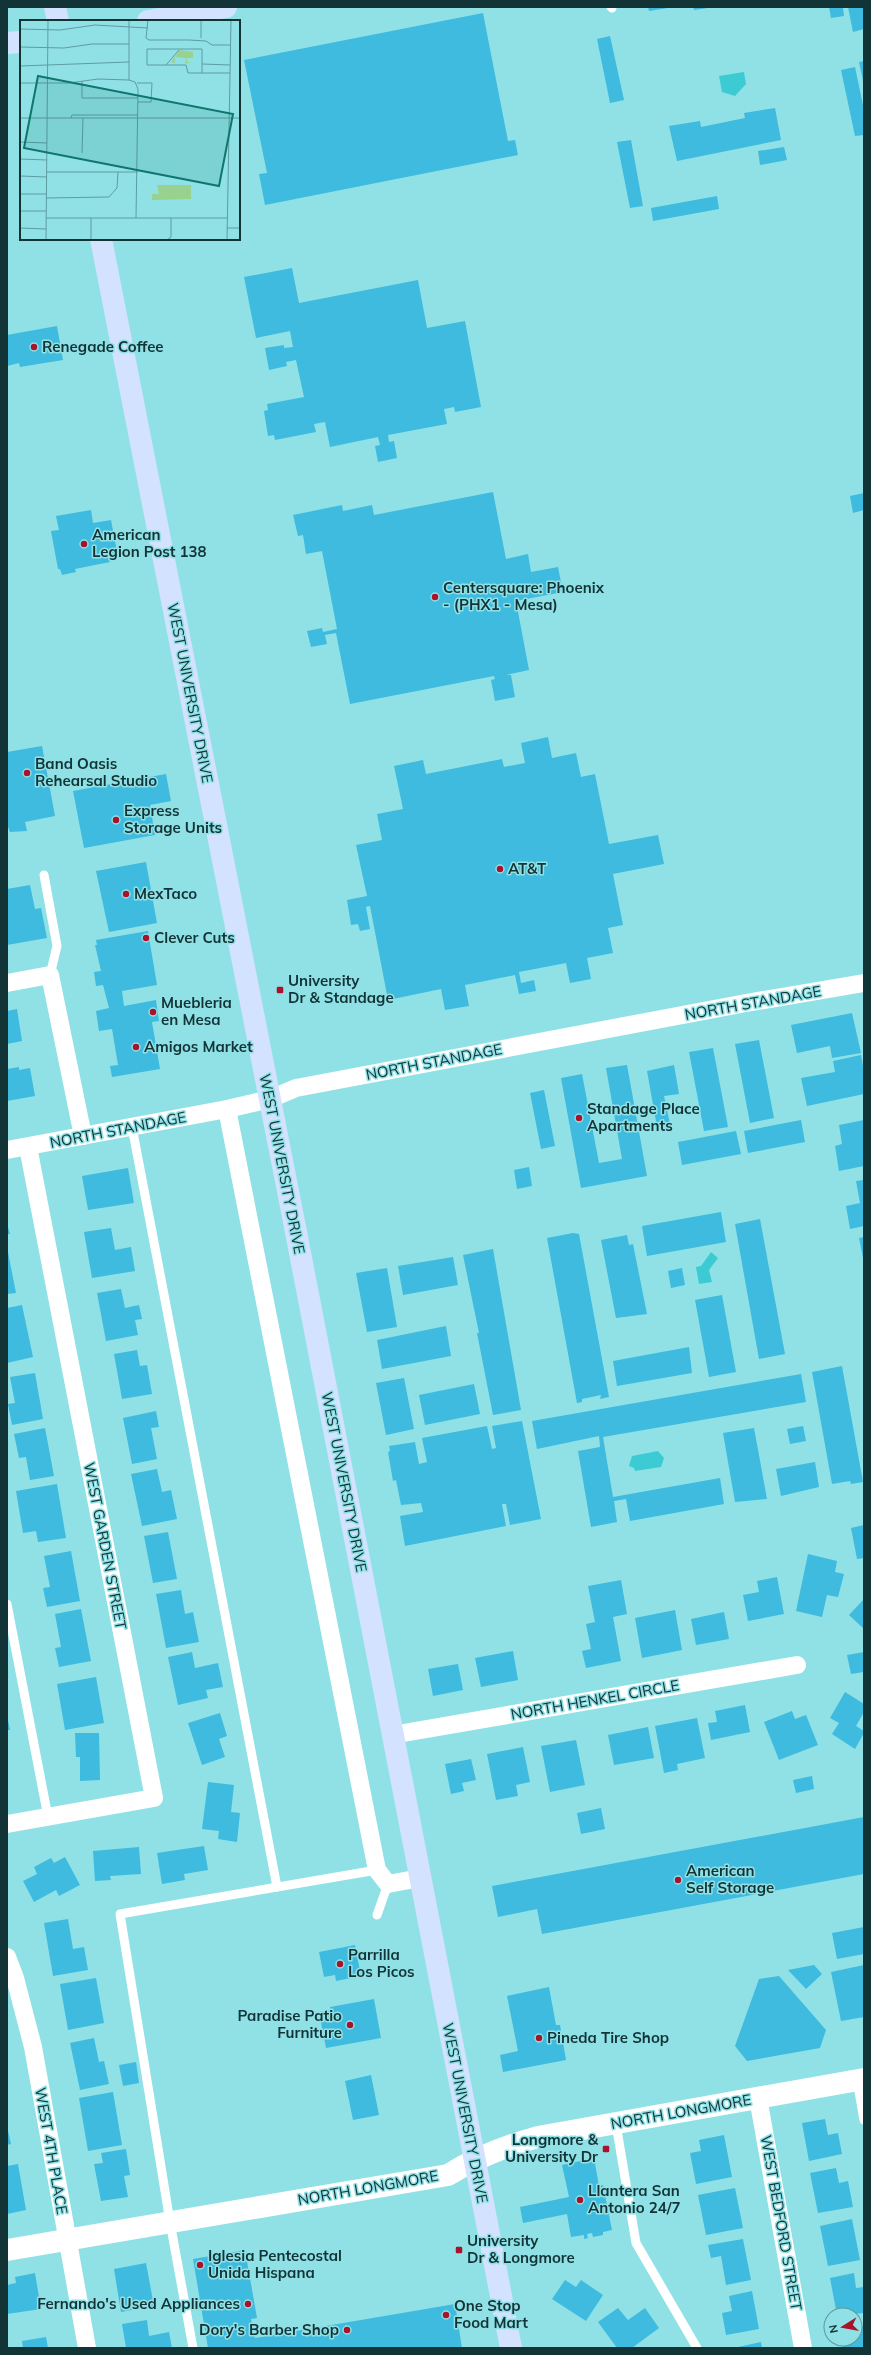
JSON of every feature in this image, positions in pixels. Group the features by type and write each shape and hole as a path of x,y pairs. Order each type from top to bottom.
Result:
{"main road":[{"path":"56,7 58,20"},
{"path":"154,20 226,7"},
{"path":"7,44 20,42"},
{"name":"WEST UNIVERSITY DRIVE","path":"101,240 270,1099 511,2348"}],"street":[{"path":"7,983 50,975 83,1136"},
{"name":"NORTH STANDAGE","path":"7,1150 227,1109 270,1099 296,1088 864,983"},
{"path":"227,1109 376,1870 388,1884 420,1878"},
{"name":"WEST GARDEN STREET","path":"7,1824 154,1798 28,1147"},
{"name":"NORTH HENKEL CIRCLE","path":"392,1735 797,1665"},
{"name":"WEST 4TH PLACE","path":"7,1957 15,1978 33,2047 66,2240 87,2348"},
{"name":"NORTH LONGMORE","path":"7,2250 448,2175 474,2159 512,2144 860,2080"},
{"name":"WEST BEDFORD STREET","path":"758,2098 803,2348"}],"lane":[{"path":"44,875 57,946 50,975"},
{"path":"132,1127 277,1887"},
{"path":"7,1604 48,1817"},
{"path":"193,2348 170,2222 120,1914 376,1870"},
{"path":"377,1915 388,1884"},
{"path":"860,2080 864,2120"},
{"path":"616,2124 636,2243 697,2348"}],"water":[{"path":"744,72 746,84 735,96 722,92 719,76"},
{"path":"711,1252 718,1258 709,1270 712,1282 699,1284 696,1267 701,1266"},
{"path":"658,1451 664,1458 661,1467 635,1471 634,1468 629,1466 632,1456"}],"building":[{"path":"648,7 668,7 668,8 649,11"},
{"path":"693,7 708,7 708,8 694,10"},
{"path":"829,7 843,7 844,16 831,18"},
{"path":"848,7 864,7 864,29 853,32"},
{"path":"483,13 508,141 515,140 518,155 265,205 259,174 267,173 244,60"},
{"path":"610,36 624,100 610,103 597,39"},
{"path":"864,61 864,81 863,81 859,62"},
{"path":"855,67 864,110 864,135 855,136 841,70"},
{"path":"775,108 781,140 677,161 669,126 700,121 701,127 745,118 744,113"},
{"path":"631,140 643,206 630,208 617,142"},
{"path":"784,147 787,160 760,165 758,151"},
{"path":"717,196 719,209 653,221 651,208"},
{"path":"292,268 299,303 418,280 427,328 465,321 481,407 455,412 454,407 444,409 447,424 388,435 389,442 394,441 397,458 378,462 375,446 380,445 378,437 330,447 325,422 314,424 316,432 275,440 274,435 268,436 264,411 268,410 267,404 304,397 296,360 286,362 287,366 269,370 265,348 284,345 284,348 293,347 290,331 256,338 244,277"},
{"name":"Renegade Coffee","path":"57,326 63,360 20,367 19,363 7,366 7,335"},
{"name":"Centersquare: Phoenix - (PHX1 - Mesa)","path":"493,492 506,559 528,554 531,572 558,567 563,592 516,601 529,670 506,675 511,675 515,697 495,701 491,680 495,679 494,676 350,704 336,633 325,635 327,644 311,647 307,631 322,628 323,632 337,629 322,551 306,554 303,535 298,536 293,515 342,505 343,511 372,505 374,515"},
{"path":"864,493 864,510 853,513 850,496"},
{"name":"American Legion Post 138","path":"91,510 93,523 111,520 118,557 109,559 110,562 75,569 76,572 62,575 60,569 58,569 51,531 59,530 56,516"},
{"name":"AT&T","path":"548,737 552,758 576,753 581,777 595,774 609,844 658,835 664,864 613,874 623,925 608,928 613,953 587,958 591,979 570,983 566,963 519,972 521,983 534,980 536,991 519,994 515,975 465,985 469,1006 445,1010 441,989 388,1000 370,906 366,907 370,929 360,931 358,924 351,925 347,900 367,896 356,845 382,840 377,814 403,809 394,766 423,760 426,774 502,759 504,767 525,763 521,743"},
{"name":"Band Oasis Rehearsal Studio","path":"42,746 55,816 25,822 27,831 10,832 7,824 7,752"},
{"name":"Express Storage Units","path":"166,774 171,801 150,805 155,835 84,848 73,791"},
{"name":"MexTaco","path":"146,862 157,923 109,932 96,871"},
{"path":"30,885 35,909 41,908 47,938 7,945 7,889"},
{"path":"148,931 157,985 122,991 124,1006 156,1000 159,1021 152,1022 160,1069 112,1077 110,1066 118,1065 112,1029 99,1031 96,1011 109,1008 103,985 96,986 94,972 101,971 95,945 97,945 96,940"},
{"path":"17,1009 22,1041 7,1044 7,1011"},
{"path":"852,1013 861,1053 832,1058 830,1046 797,1053 791,1025"},
{"path":"759,1040 774,1118 750,1123 735,1044"},
{"path":"713,1048 728,1127 704,1131 689,1052"},
{"path":"861,1055 864,1072 864,1094 807,1106 801,1078 835,1072 833,1061"},
{"name":"Standage Place Apartments","path":"627,1065 647,1176 581,1188 561,1078 582,1074 599,1163 622,1159 606,1068"},
{"path":"674,1065 679,1094 664,1096 670,1124 657,1127 647,1071"},
{"path":"19,1067 19,1070 30,1068 35,1096 7,1101 7,1069"},
{"path":"544,1090 555,1146 541,1149 530,1093"},
{"path":"801,1120 805,1142 748,1153 744,1131"},
{"path":"864,1120 864,1166 839,1171 835,1146 842,1144 839,1125"},
{"path":"736,1131 741,1154 682,1165 678,1142"},
{"path":"529,1167 532,1186 517,1189 514,1170"},
{"path":"128,1168 134,1203 88,1210 82,1176"},
{"path":"864,1180 864,1226 850,1229 846,1206 860,1203 856,1181"},
{"path":"721,1212 726,1242 647,1256 642,1226"},
{"path":"760,1219 785,1354 759,1359 735,1224"},
{"path":"7,1224 10,1234 7,1234"},
{"path":"111,1228 115,1250 131,1247 135,1271 92,1278 84,1232"},
{"path":"573,1233 579,1234 609,1397 600,1399 601,1395 582,1399 582,1402 577,1403 547,1238"},
{"path":"627,1235 629,1245 633,1244 647,1314 616,1318 601,1240"},
{"path":"864,1237 864,1258 863,1258 859,1238"},
{"path":"7,1247 16,1293 7,1294"},
{"path":"493,1249 521,1410 493,1415 477,1333 479,1333 463,1255"},
{"path":"453,1257 458,1285 403,1295 398,1266"},
{"path":"387,1268 397,1327 367,1332 356,1273"},
{"path":"682,1268 685,1285 671,1288 668,1271"},
{"path":"121,1289 125,1308 139,1305 142,1319 135,1320 138,1335 106,1341 97,1293"},
{"path":"722,1295 736,1372 709,1377 695,1300"},
{"path":"22,1305 33,1357 7,1363 7,1308"},
{"path":"446,1326 451,1356 382,1369 377,1340"},
{"path":"689,1347 692,1373 617,1386 613,1361"},
{"path":"137,1350 140,1366 147,1365 152,1394 122,1399 114,1354"},
{"path":"842,1366 863,1482 851,1484 850,1481 832,1484 812,1372"},
{"path":"35,1373 43,1419 12,1425 8,1404 15,1403 10,1377"},
{"path":"801,1374 806,1402 603,1437 613,1497 720,1478 724,1504 630,1521 626,1499 614,1501 617,1522 591,1527 578,1451 600,1447 599,1436 537,1449 532,1421"},
{"path":"404,1378 414,1429 386,1435 376,1383"},
{"path":"474,1384 480,1414 425,1425 419,1395"},
{"path":"156,1411 159,1427 151,1428 157,1459 132,1464 123,1418"},
{"path":"522,1421 541,1519 510,1525 506,1504 502,1504 506,1526 405,1546 400,1516 423,1512 421,1503 401,1505 396,1480 393,1481 388,1452 390,1451 389,1446 415,1442 419,1464 427,1462 422,1438 487,1426 492,1449 496,1448 492,1426"},
{"path":"803,1426 806,1441 790,1444 787,1429"},
{"path":"45,1428 54,1476 30,1480 26,1457 19,1458 14,1434"},
{"path":"754,1428 767,1499 735,1502 723,1433"},
{"path":"815,1462 819,1487 781,1496 776,1469"},
{"path":"157,1469 162,1492 171,1490 177,1519 142,1526 131,1474"},
{"path":"57,1484 66,1538 38,1542 36,1531 23,1533 16,1491"},
{"path":"864,1525 864,1558 857,1559 851,1528"},
{"path":"168,1532 177,1579 153,1583 144,1536"},
{"path":"71,1551 80,1601 47,1607 43,1588 50,1587 44,1556"},
{"path":"808,1554 837,1561 835,1572 844,1574 838,1597 827,1595 822,1617 796,1611"},
{"path":"777,1577 784,1614 748,1621 743,1595 759,1592 757,1581"},
{"path":"621,1580 627,1614 613,1617 621,1661 586,1668 582,1651 591,1649 586,1624 595,1622 588,1586"},
{"path":"181,1590 185,1614 193,1612 199,1642 166,1648 156,1594"},
{"path":"864,1599 864,1629 849,1615"},
{"path":"81,1609 91,1661 59,1667 55,1648 61,1647 55,1614"},
{"path":"675,1610 682,1650 642,1658 635,1618"},
{"path":"724,1612 729,1639 696,1645 691,1619"},
{"path":"513,1651 518,1680 481,1687 475,1658"},
{"path":"192,1652 195,1668 218,1663 223,1687 206,1690 208,1698 178,1705 168,1657"},
{"path":"864,1652 864,1672 851,1674 847,1655"},
{"path":"458,1664 463,1690 433,1696 428,1669"},
{"path":"96,1677 104,1723 65,1730 57,1684"},
{"path":"845,1692 864,1704 864,1712 856,1726 864,1731 864,1733 855,1749 832,1734 839,1723 830,1718"},
{"path":"745,1705 750,1732 711,1740 708,1723 717,1722 715,1711"},
{"path":"792,1711 795,1719 806,1715 818,1745 779,1760 764,1722"},
{"path":"220,1713 227,1736 219,1739 225,1757 202,1765 188,1723"},
{"path":"7,1715 10,1730 7,1730"},
{"path":"697,1718 705,1758 677,1764 678,1770 664,1773 655,1726"},
{"path":"648,1727 654,1758 614,1765 608,1735"},
{"path":"75,1733 99,1733 100,1780 80,1781 80,1757 76,1757"},
{"path":"576,1740 585,1785 550,1792 541,1746"},
{"path":"523,1747 530,1782 516,1785 518,1796 496,1800 487,1754"},
{"path":"471,1759 476,1780 462,1783 464,1791 451,1794 445,1764"},
{"path":"812,1776 814,1789 796,1793 793,1780"},
{"path":"208,1782 234,1785 231,1812 240,1813 237,1842 218,1839 219,1831 202,1829"},
{"path":"601,1808 605,1829 581,1834 577,1813"},
{"name":"American Self Storage","path":"864,1817 864,1874 542,1934 537,1909 498,1917 492,1886"},
{"path":"204,1846 208,1870 184,1874 185,1880 162,1884 157,1853"},
{"path":"139,1847 141,1874 110,1876 111,1880 95,1881 93,1851"},
{"path":"65,1857 80,1885 59,1896 56,1890 34,1902 23,1881 37,1874 34,1867 51,1858 54,1863"},
{"path":"68,1919 73,1949 84,1947 88,1970 53,1976 44,1923"},
{"path":"864,1927 864,1954 837,1959 832,1933"},
{"name":"Parrilla Los Picos","path":"355,1945 361,1976 336,1981 335,1975 324,1977 319,1952"},
{"path":"814,1965 822,1974 806,1989 788,1970"},
{"path":"864,1965 864,2017 841,2021 831,1972"},
{"path":"779,1976 826,2030 820,2048 747,2061 735,2046 759,1979"},
{"path":"96,1978 104,2023 68,2030 60,1984"},
{"name":"Pineda Tire Shop","path":"549,1987 556,2025 560,2025 566,2060 503,2072 500,2055 518,2051 507,1996"},
{"name":"Paradise Patio Furniture","path":"374,1999 381,2038 326,2048 319,2012 330,2010 330,2007"},
{"path":"94,2038 99,2062 104,2061 109,2084 80,2090 70,2043"},
{"path":"136,2062 139,2083 123,2086 119,2065"},
{"path":"371,2075 379,2115 353,2120 345,2081"},
{"path":"113,2092 122,2145 88,2151 79,2098"},
{"path":"825,2119 828,2135 838,2133 842,2154 809,2161 802,2123"},
{"path":"7,2126 11,2144 7,2145"},
{"path":"724,2135 732,2177 696,2184 690,2153 701,2151 699,2140"},
{"path":"126,2149 130,2175 124,2176 128,2197 101,2201 94,2164 103,2163 101,2153"},
{"name":"Llantera San Antonio 24/7","path":"594,2158 599,2186 603,2185 612,2230 603,2232 603,2235 593,2237 592,2233 587,2234 588,2238 584,2239 584,2235 571,2237 567,2214 523,2223 520,2207 569,2197 562,2165"},
{"path":"18,2164 26,2210 7,2214 7,2166"},
{"path":"836,2168 839,2183 848,2181 853,2207 818,2213 810,2173"},
{"path":"735,2188 743,2228 706,2235 698,2195"},
{"path":"852,2219 860,2260 828,2266 820,2226"},
{"path":"743,2239 751,2280 726,2285 721,2256 711,2258 708,2245"},
{"path":"245,2250 257,2318 251,2319 255,2338 455,2304 462,2348 208,2348 193,2259"},
{"path":"146,2263 154,2306 121,2312 114,2269"},
{"path":"35,2273 41,2309 7,2314 7,2285 16,2283 15,2277"},
{"path":"854,2273 856,2288 864,2287 864,2313 863,2307 835,2307 830,2278"},
{"path":"565,2280 576,2287 581,2280 603,2295 586,2321 552,2299"},
{"path":"752,2291 759,2329 726,2335 722,2313 732,2311 729,2296"},
{"path":"618,2308 628,2320 645,2308 659,2328 632,2348 617,2348 598,2322"},
{"path":"147,2320 149,2336 169,2332 172,2348 126,2348 122,2324"},
{"path":"863,2326 864,2348 843,2348 863,2347"},
{"path":"46,2337 48,2348 23,2348 22,2341"},
{"path":"761,2342 762,2348 738,2348 738,2347"}],"place":[{"name":"Renegade Coffee","path":"34,347"},
{"name":"American Legion Post 138","path":"84,544"},
{"name":"Centersquare: Phoenix - (PHX1 - Mesa)","path":"435,597"},
{"name":"Band Oasis Rehearsal Studio","path":"27,773"},
{"name":"Express Storage Units","path":"116,820"},
{"name":"AT&T","path":"500,869"},
{"name":"MexTaco","path":"126,894"},
{"name":"Clever Cuts","path":"146,938"},
{"name":"University Dr & Standage","path":"280,990"},
{"name":"Muebleria en Mesa","path":"153,1012"},
{"name":"Amigos Market","path":"136,1047"},
{"name":"Standage Place Apartments","path":"579,1118"},
{"name":"American Self Storage","path":"678,1880"},
{"name":"Parrilla Los Picos","path":"340,1964"},
{"name":"Paradise Patio Furniture","path":"350,2025"},
{"name":"Pineda Tire Shop","path":"539,2038"},
{"name":"Longmore & University Dr","path":"606,2149"},
{"name":"Llantera San Antonio 24/7","path":"580,2200"},
{"name":"University Dr & Longmore","path":"459,2250"},
{"name":"Iglesia Pentecostal Unida Hispana","path":"200,2265"},
{"name":"Fernando's Used Appliances","path":"248,2304"},
{"name":"One Stop Food Mart","path":"446,2315"},
{"name":"Dory's Barber Shop","path":"347,2330"}]}
